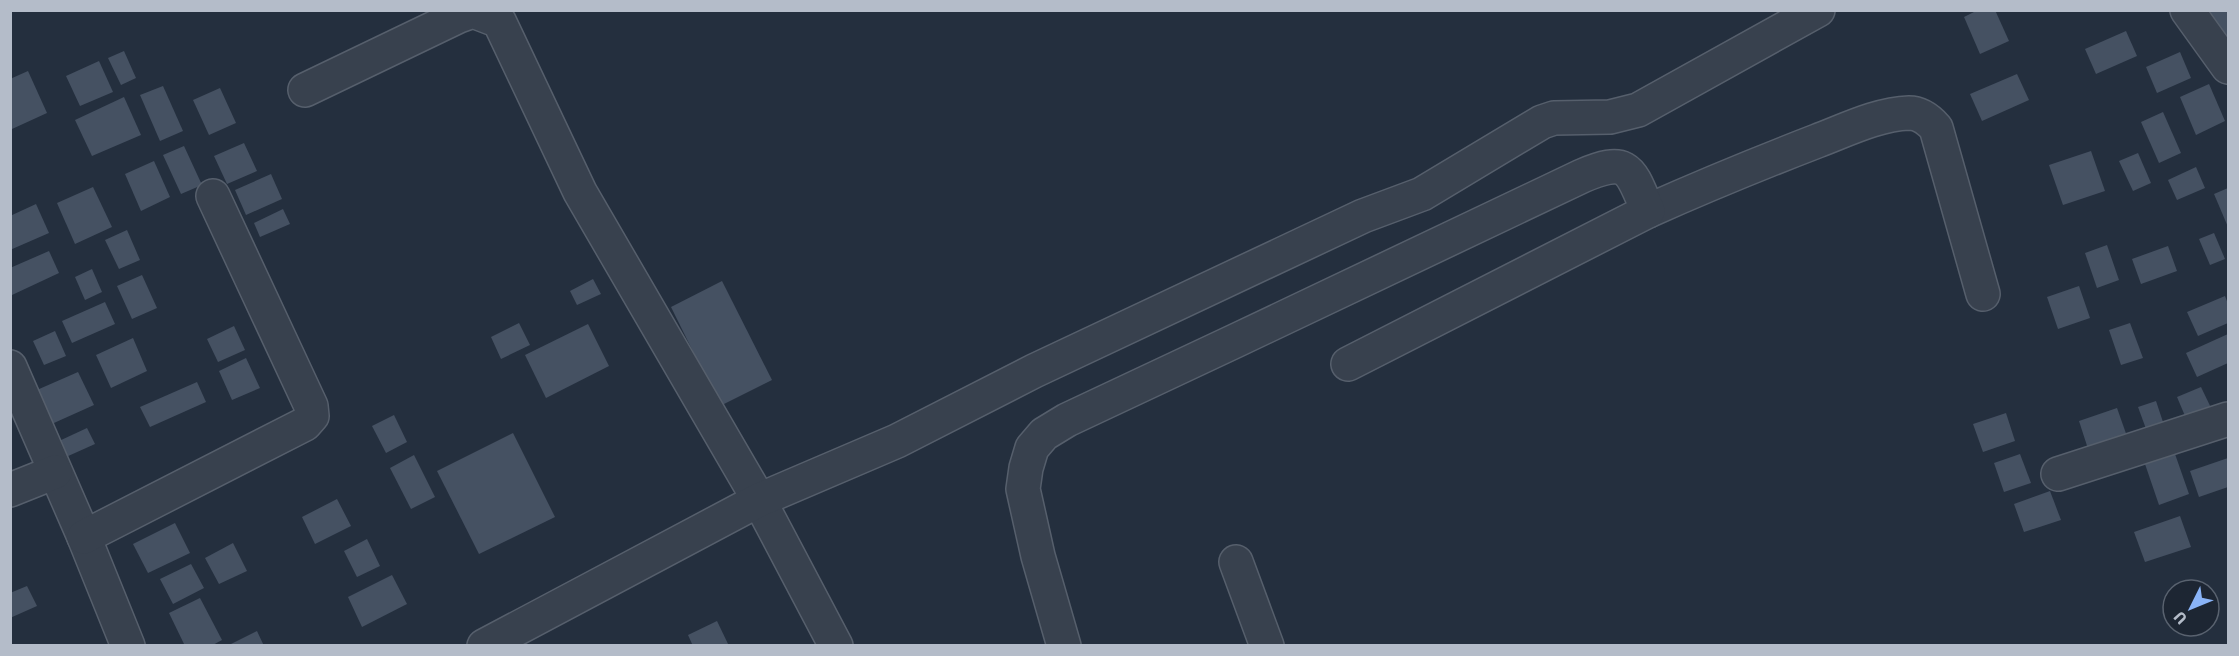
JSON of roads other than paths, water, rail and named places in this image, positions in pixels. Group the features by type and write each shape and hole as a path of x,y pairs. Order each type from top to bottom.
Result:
{"street":[{"path":"484,645 759,500 897,441 1034,371 1363,216 1422,194 1542,122 1554,118 1610,117 1638,110 1818,10"},
{"path":"2187,10 2229,67"},
{"path":"305,90 473,11 499,21 580,192 759,500 836,645"},
{"path":"1348,364 1648,211 1738,171 1862,124 1910,113 1929,121 1936,128 1983,294"},
{"path":"1064,645 1038,555 1023,489 1032,448 1044,434 1066,420 1595,170 1619,166 1629,172 1634,178 1648,211"},
{"path":"84,537 305,424 312,416 311,406 213,196"},
{"path":"10,367 128,645"},
{"path":"2058,474 2229,418"},
{"path":"10,490 55,472"},
{"path":"1236,562 1267,645"}]}
